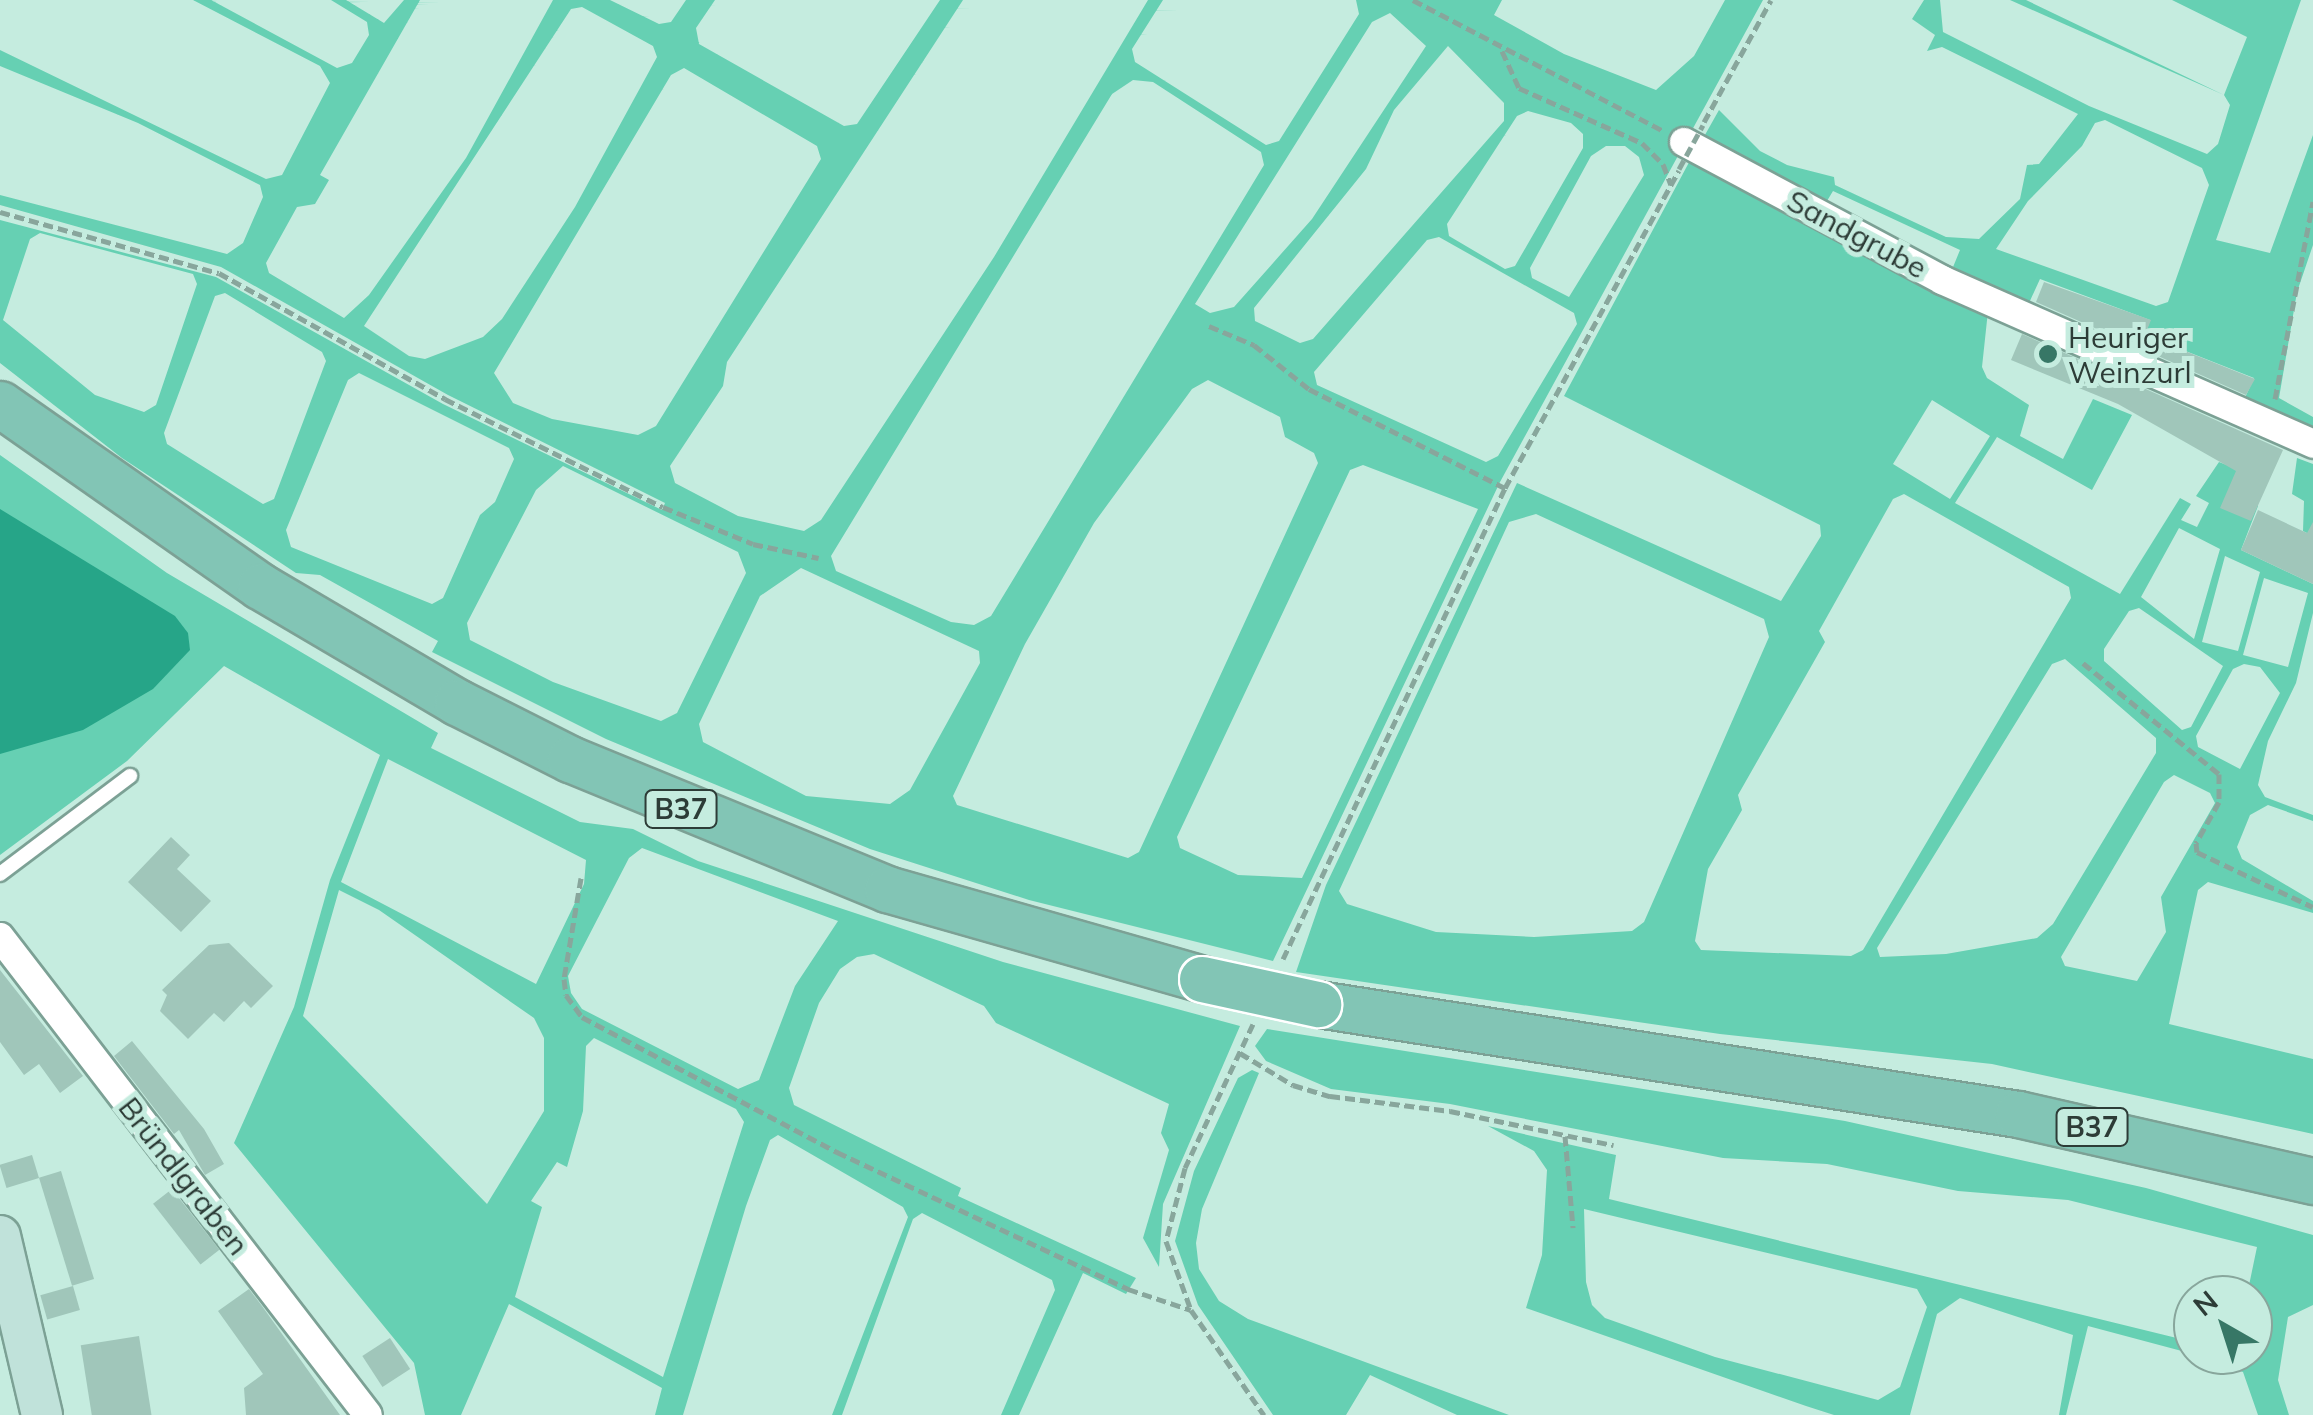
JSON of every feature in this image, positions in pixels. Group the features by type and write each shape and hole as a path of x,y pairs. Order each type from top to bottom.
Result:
{"main road":[{"name":"B37","path":"0,404 260,586 457,702 570,759 887,889 1202,979 1318,1004 2018,1114 2313,1181"}],"street":[{"name":"Sandgrube","path":"1689,145 1942,280 2313,444"},
{"name":"Bründlgraben","path":"0,937 368,1415"},
{"path":"0,1236 42,1415"}],"lane":[{"path":"0,874 130,776"}],"path":[{"path":"1413,0 1689,145"},
{"path":"1280,966 1504,488 1771,0"},
{"path":"1502,50 1520,88 1642,143 1663,164 1671,185"},
{"path":"2270,427 2291,291 2313,202"},
{"path":"0,212 219,273 445,399 663,508 754,544 819,558"},
{"path":"1209,326 1254,344 1309,389 1504,488"},
{"path":"2083,663 2219,774 2222,788 2196,843 2198,852 2313,908"},
{"path":"581,878 564,979 566,994 582,1017 837,1152 1128,1289 1191,1310"},
{"path":"1256,1018 1172,1207 1166,1242 1191,1310 1264,1415"},
{"path":"1240,1053 1293,1085 1330,1096 1613,1145"},
{"path":"1565,1136 1573,1228"}],"shaded area":[{"path":"193,0 211,0 337,68 352,63 369,35 367,22 331,0 346,0 384,23 404,0 420,0 320,175 329,180 315,204 297,207 266,263 269,273 344,318 369,295 466,158 553,0 610,0 659,24 671,22 686,0 715,0 696,28 699,44 844,126 857,124 940,0 963,0 727,362 723,386 670,466 675,483 738,516 804,531 821,520 994,257 1148,0 1163,0 1132,49 1135,62 1266,145 1279,141 1359,14 1356,0 1502,0 1494,15 1564,54 1656,90 1694,56 1725,0 1763,0 1500,482 1273,961 1029,900 870,849 606,739 432,652 438,641 320,575 296,573 122,458 0,363 0,220 216,277 443,404 662,510 665,503 448,395 221,267 0,205 0,195 227,254 243,243 263,197 260,185 138,123 0,66 0,50 266,179 282,175 330,83 320,66","holes":["582,7 653,46 657,57 575,207 502,319 483,337 425,359 409,356 364,326 571,9","1390,13 1426,46 1312,219 1234,307 1210,313 1195,304 1372,22","1448,46 1504,103 1504,121 1313,339 1300,343 1255,321 1254,308 1366,169 1394,110","684,68 817,146 821,159 656,426 638,435 552,419 513,403 494,373 671,75","1133,80 1153,82 1261,152 1264,165 991,616 974,625 951,622 836,571 831,556 1112,94","1528,111 1571,123 1583,134 1583,148 1515,266 1505,269 1449,236 1447,224 1517,116","1606,146 1625,146 1639,157 1644,175 1569,297 1532,278 1530,268 1591,156","40,233 193,274 197,284 156,405 144,412 95,395 3,320 30,239","1439,237 1574,313 1577,324 1498,456 1486,462 1317,385 1314,372 1427,240","225,293 322,352 326,361 274,499 263,504 167,444 164,433 215,296","359,373 509,448 514,459 495,502 480,515 443,598 432,604 291,547 286,530 348,380","1208,380 1280,417 1285,437 1314,453 1318,463 1139,852 1128,858 957,805 953,796 1025,644 1094,523 1192,389","1363,465 1478,509 1302,878 1238,875 1180,848 1177,837 1350,470","563,466 738,552 746,573 677,713 661,721 553,682 470,640 467,623 536,490","801,568 979,651 980,663 910,790 890,804 806,796 703,742 699,724 760,596"]},
{"path":"1924,0 1940,0 1943,32 2089,106 2207,154 2218,144 2230,105 2224,95 2247,37 2172,0 2301,0 2216,240 2270,253 2313,135 2313,245 2297,292 2279,398 2313,417 2313,435 2243,402 2254,378 2145,335 2150,320 2040,279 2029,303 1951,272 1960,250 1833,191 1824,206 1701,142 1719,110 1760,151 1787,165 1834,177 1835,185 1946,237 1979,239 2020,199 2027,165 2039,164 2078,114 1942,47 1927,51 1935,35 1912,19","holes":["2105,120 2202,168 2209,185 2168,302 2156,306 1996,249 2028,201 2082,146 2095,123"]},
{"path":"2010,0 2026,0 2224,95"},
{"path":"1694,153 1988,311 1982,367 1987,378 2029,405 2020,436 2063,459 2093,399 2132,415 2092,490 1997,437 1955,503 2120,594 2180,498 2191,504 2181,520 2197,527 2209,503 2196,496 2219,462 2237,469 2258,506 2241,550 2313,584 2313,613 2296,683 2268,741 2258,785 2265,797 2313,815 2313,821 2268,805 2250,815 2237,847 2242,859 2313,901 2313,913 2208,882 2198,890 2169,1024 2313,1059 2313,1134 1992,1064 1720,1034 1296,972 1326,885 1517,483 1781,601 1821,536 1820,525 1564,396","holes":["1932,400 1990,436 1950,499 1893,464","1904,494 2069,587 2071,598 1863,950 1851,956 1701,950 1695,941 1708,869 1742,810 1738,795 1825,642 1819,631 1893,499","1536,514 1764,619 1769,637 1644,922 1632,931 1534,937 1436,932 1347,904 1339,891 1509,522","2179,528 2220,549 2194,639 2141,597","2225,556 2260,572 2238,651 2202,642","2264,578 2308,593 2288,667 2243,655","2139,608 2223,666 2191,727 2182,730 2104,661 2104,649 2129,611","2065,659 2156,738 2156,753 2053,924 2037,938 1946,954 1880,957 1877,948 2052,664","2244,664 2260,667 2280,693 2240,769 2198,747 2196,736 2233,669","2174,775 2210,793 2215,803 2161,897 2166,932 2137,981 2065,966 2061,957 2164,782"]},
{"path":"0,455 167,573 438,733 431,748 580,822 633,829 698,861 1003,962 1240,1026 1163,1204 1159,1267 1143,1238 1169,1150 1161,1133 1169,1104 996,1023 984,1006 874,954 857,957 840,969 819,1003 789,1088 794,1105 961,1188 958,1196 1136,1278 1126,1294 1083,1273 1019,1415 1001,1415 1055,1290 1052,1280 922,1213 913,1219 842,1415 832,1415 908,1217 903,1207 778,1135 770,1140 746,1206 683,1415 655,1415 662,1388 509,1304 461,1415 425,1415 414,1363 234,1143 294,1007 330,880 380,755 224,666 127,761 0,855","holes":["388,759 586,860 584,884 536,984 341,882","642,848 838,921 795,986 759,1080 738,1089 582,1009 571,993 568,976 629,858","339,890 379,910 534,1018 544,1038 544,1111 487,1204 303,1016","594,1038 736,1109 744,1122 663,1377 515,1297 542,1207 531,1201 557,1162 567,1167 583,1111 586,1046"]},
{"path":"2297,458 2313,464 2313,536 2303,531 2304,501 2292,494"},
{"path":"0,509 175,616 188,633 190,650 153,689 83,730 0,754"},
{"path":"1267,1029 1845,1121 2146,1188 2313,1235 2313,1305 2288,1317 2278,1380 2289,1415 2258,1415 2244,1375 2273,1375 2273,1275 2251,1275 2257,1247 2068,1200 1958,1191 1827,1164 1723,1158 1450,1104 1331,1089 1266,1061 1255,1046"},
{"path":"1252,1070 1259,1073 1202,1209 1196,1243 1199,1269 1219,1301 1248,1319 1509,1415 1457,1415 1370,1375 1346,1415 1273,1415 1198,1305 1175,1241 1194,1171 1238,1078"},
{"path":"1488,1126 1616,1155 1609,1199 2173,1337 2173,1349 2088,1326 2066,1415 2059,1415 2073,1335 1960,1298 1937,1314 1910,1415 1834,1415 1526,1308 1542,1255 1547,1170 1534,1151","holes":["1584,1209 1917,1289 1927,1307 1900,1387 1878,1400 1715,1357 1605,1318 1592,1305 1586,1282"]}],"building":[{"path":"2044,282 2151,320 2145,335 2255,379 2246,395 2036,302"},
{"path":"2022,334 2283,450 2251,521 2220,508 2236,471 2118,404 2011,360"},
{"path":"2258,510 2307,533 2313,522 2313,584 2241,550"},
{"path":"171,837 190,855 177,869 211,901 181,932 128,882"},
{"path":"229,943 273,986 251,1008 244,1001 224,1022 214,1013 188,1039 160,1011 167,995 162,990 209,945"},
{"path":"0,970 83,1076 60,1093 39,1064 24,1075 0,1042"},
{"path":"132,1041 204,1129 224,1164 205,1175 179,1130 174,1134 114,1056"},
{"path":"32,1155 39,1178 7,1188 0,1165"},
{"path":"61,1171 94,1279 72,1286 39,1178"},
{"path":"172,1189 219,1250 200,1264 153,1204"},
{"path":"73,1286 80,1310 47,1319 40,1295"},
{"path":"249,1289 340,1415 246,1415 244,1388 263,1374 218,1311"},
{"path":"139,1336 152,1415 92,1415 81,1345"},
{"path":"390,1338 410,1369 382,1387 362,1356"}],"place":[{"name":"Heuriger Weinzurl","path":"2048,354"}]}
